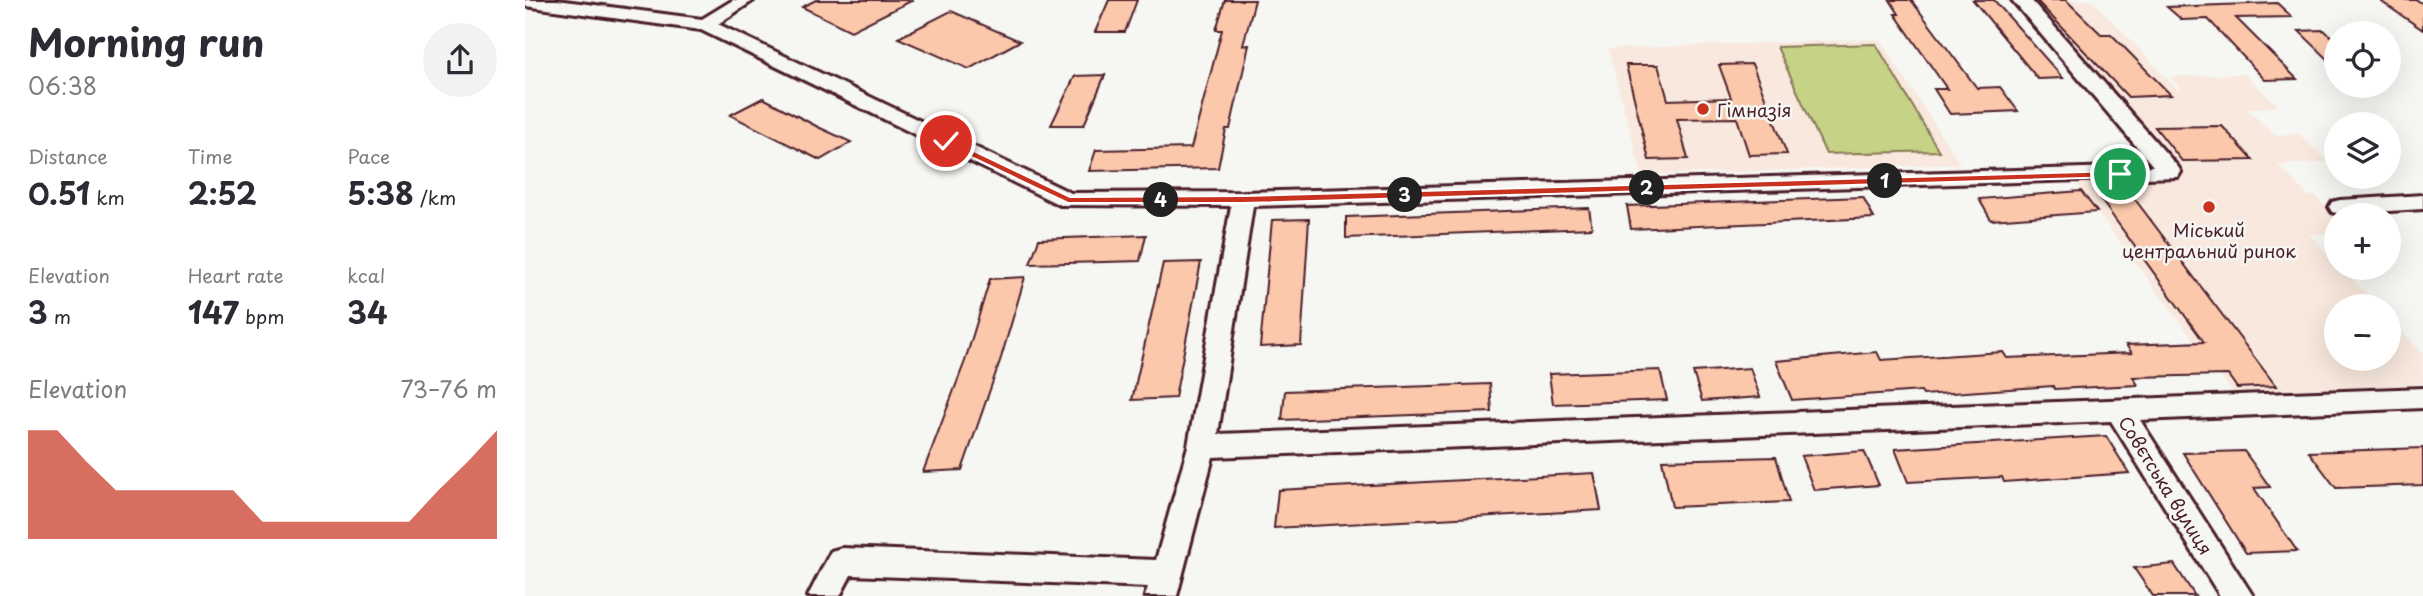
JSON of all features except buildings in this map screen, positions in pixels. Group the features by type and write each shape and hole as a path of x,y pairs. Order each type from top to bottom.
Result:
{"street":[{"path":"705,25 745,0"},
{"path":"527,1 705,25 1068,200 1243,199 2170,172 2021,0"},
{"path":"824,596 842,561 1163,585 1202,446 1243,199"},
{"path":"2401,203 2423,202"},
{"path":"1202,446 2423,397"},
{"name":"Совєтська вулиця","path":"2119,410 2237,596"}],"shaded area":[{"name":"Міський центральний ринок","path":"2011,0 2092,0 2179,91 2182,90 2170,77 2244,74 2278,106 2247,109 2274,135 2299,134 2324,158 2324,162 2278,165 2308,196 2315,196 2324,205 2324,233 2309,234 2324,250 2324,280 2353,280 2367,294 2324,294 2324,371 2401,371 2401,331 2423,354 2423,384 2235,395 2066,170 2151,166"},
{"path":"1879,39 1960,164 1642,175 1608,49"}],"green space":[{"path":"1876,44 1939,151 1826,154 1777,47"}],"place":[{"name":"Гімназія","path":"1703,109"},
{"name":"Міський центральний ринок","path":"2209,207"}],"route":[{"path":"946,141 1068,200 1243,199 2120,174"}]}
